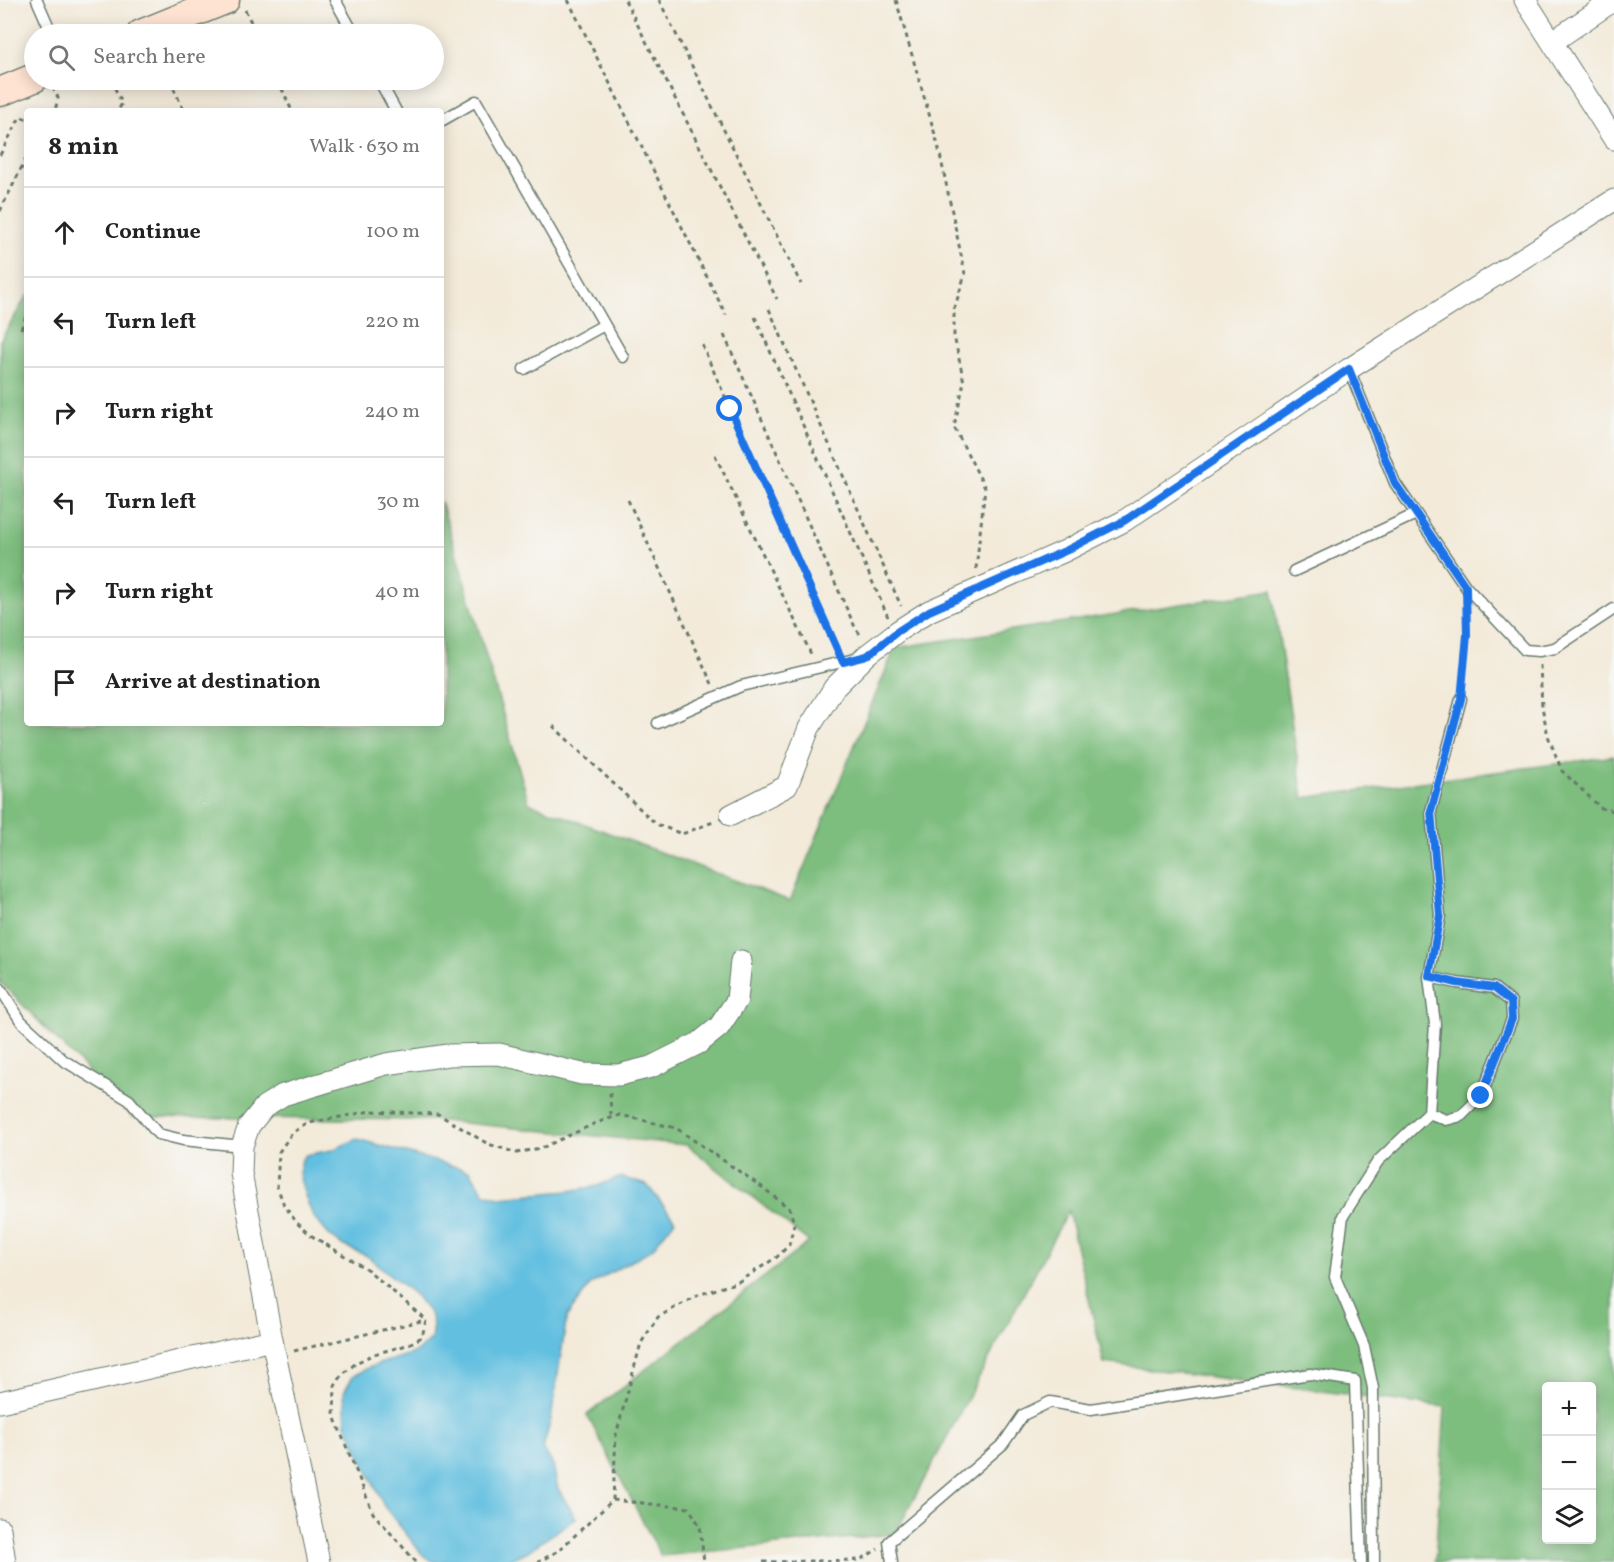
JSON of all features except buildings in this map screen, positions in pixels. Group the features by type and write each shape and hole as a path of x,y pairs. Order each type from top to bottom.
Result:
{"street":[{"path":"1525,0 1552,42 1607,113 1614,139"},
{"path":"1552,42 1614,0"},
{"path":"169,24 227,3"},
{"path":"0,92 24,82"},
{"path":"731,815 787,786 809,728 834,688 872,652 905,626 929,611 1065,551 1124,521 1349,369 1614,200"},
{"path":"319,1562 273,1348 241,1173 242,1146 249,1126 265,1106 283,1095 386,1064 448,1055 499,1054 582,1074 619,1075 651,1067 699,1043 719,1027 737,1000 741,961"},
{"path":"0,1402 273,1348"},
{"path":"0,1529 5,1562"}],"lane":[{"path":"37,0 48,24"},
{"path":"335,0 348,24"},
{"path":"384,90 394,108"},
{"path":"444,119 476,101 623,357"},
{"path":"524,369 604,325"},
{"path":"1349,369 1395,483 1466,587 1525,650 1539,651 1555,648 1614,609"},
{"path":"1294,571 1416,514"},
{"path":"658,723 741,686 843,662 872,652"},
{"path":"1374,1562 1373,1388 1364,1346 1335,1277 1343,1215 1378,1161 1429,1113 1435,1024 1429,976 1440,915 1431,811 1461,699"},
{"path":"1429,976 1457,983 1494,988 1511,1002 1512,1019 1481,1096 1461,1116 1446,1120 1429,1113"},
{"path":"0,988 21,1021 63,1060 129,1100 158,1134 183,1140 242,1146"},
{"path":"892,1562 889,1542 1003,1444 1023,1415 1050,1402 1091,1409 1310,1374 1355,1381 1361,1562"}],"path":[{"path":"568,0 726,315"},
{"path":"625,0 777,299"},
{"path":"659,0 801,284"},
{"path":"896,0 938,145 965,274 954,310 954,336 964,382 954,427 985,488 974,590"},
{"path":"227,3 247,24"},
{"path":"54,90 58,98 56,108"},
{"path":"116,90 122,102 119,108"},
{"path":"175,90 183,108"},
{"path":"283,90 291,108"},
{"path":"0,155 20,117 24,118"},
{"path":"0,211 24,163"},
{"path":"769,309 902,609 905,626"},
{"path":"755,317 888,616 905,626"},
{"path":"21,328 24,321"},
{"path":"724,335 854,625 872,652"},
{"path":"702,345 843,662"},
{"path":"715,455 818,668"},
{"path":"628,500 718,696"},
{"path":"1461,699 1467,635 1466,587"},
{"path":"1539,651 1542,707 1548,736 1562,771 1601,808 1614,811"},
{"path":"553,726 656,824 682,834 731,815"},
{"path":"609,1075 611,1118"},
{"path":"426,1320 368,1270 312,1236 297,1223 284,1205 278,1186 279,1152 292,1133 309,1123 371,1111 438,1114 488,1144 517,1153 544,1147 620,1115 676,1128 790,1209 794,1224 789,1245 777,1257 738,1282 698,1295 658,1317 641,1343 616,1435 613,1500 558,1551 538,1562"},
{"path":"273,1348 426,1320"},
{"path":"416,1562 373,1513 333,1416 335,1386 342,1375 356,1363 374,1354 407,1346 422,1337 426,1320"},
{"path":"613,1500 689,1508 700,1526 704,1562"},
{"path":"763,1562 860,1560 889,1542"}],"green space":[{"path":"24,301 24,726 444,726 444,511 529,803 790,901 895,648 1272,590 1303,798 1614,756 1614,1562 1435,1562 1445,1407 1104,1363 1068,1211 895,1534 661,1556 587,1415 809,1242 687,1145 433,1120 133,1117 0,982 0,341"}],"water":[{"path":"357,1139 470,1171 484,1193 499,1197 569,1191 597,1186 621,1177 647,1185 675,1220 652,1249 591,1284 567,1316 551,1419 543,1448 553,1465 558,1489 576,1518 528,1551 506,1562 434,1562 422,1554 384,1506 346,1424 344,1392 353,1376 370,1367 416,1352 431,1340 433,1324 430,1314 416,1296 367,1256 342,1245 328,1234 313,1216 299,1174 302,1159 306,1155 332,1150"}],"route":[{"path":"730,409 843,662 867,656 898,631 929,611 1065,551 1124,521 1349,369 1395,483 1466,587 1467,635 1461,699 1431,811 1440,915 1429,976 1457,983 1494,988 1511,1002 1512,1019 1481,1096"}]}
